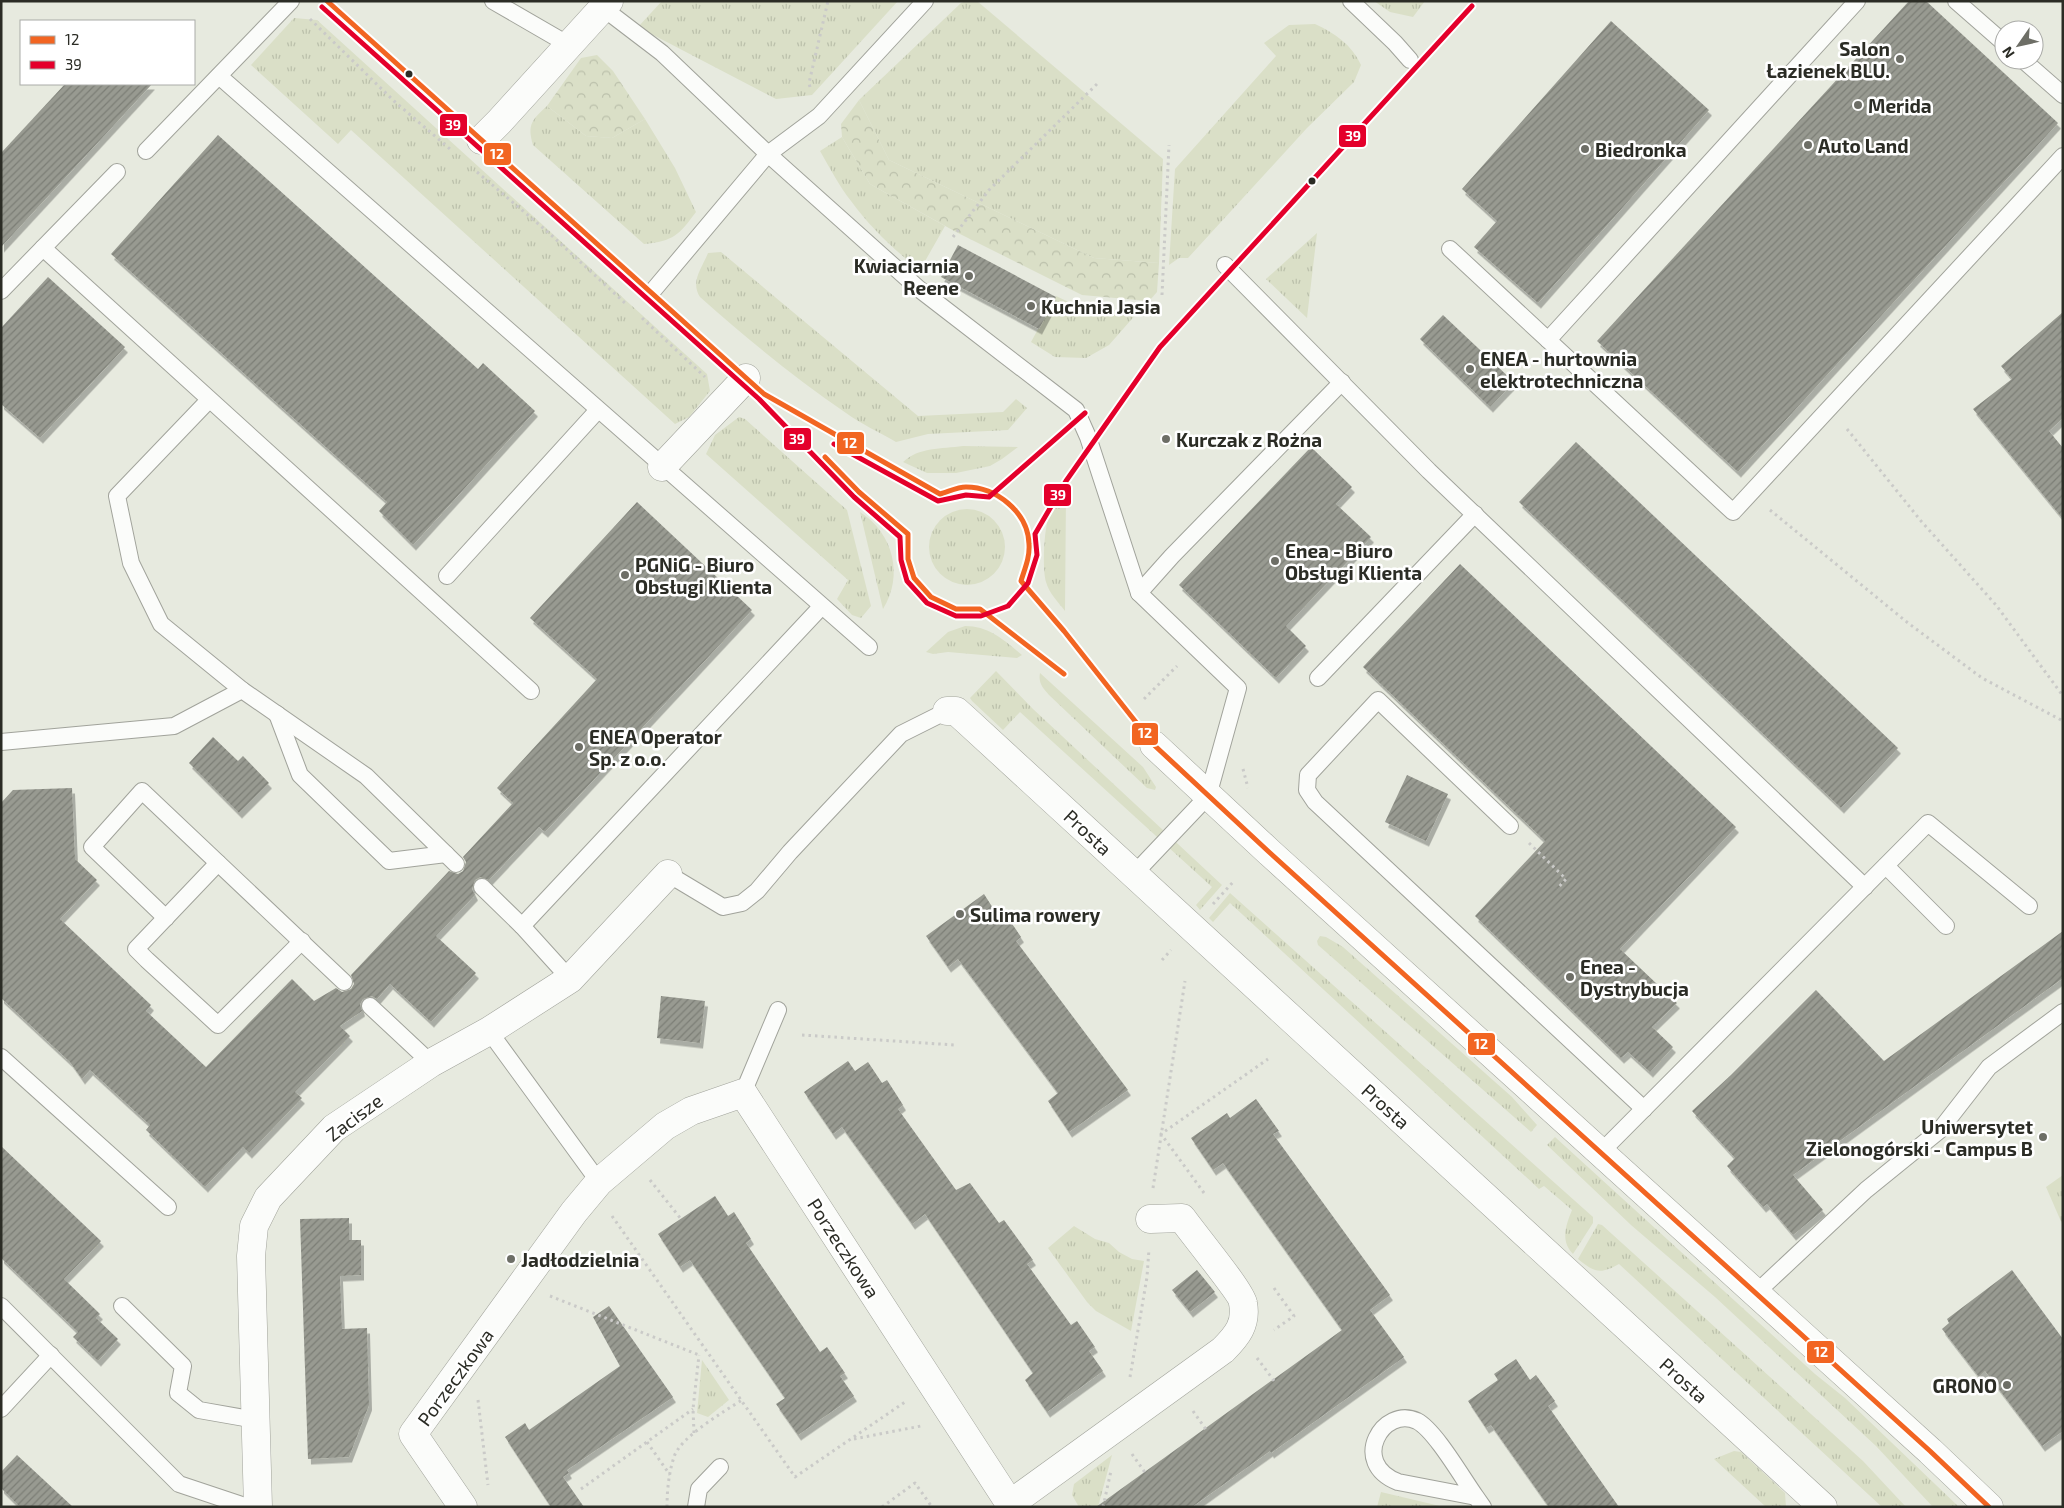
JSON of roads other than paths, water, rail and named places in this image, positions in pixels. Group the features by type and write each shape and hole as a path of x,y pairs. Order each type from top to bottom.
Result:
{"street":[{"path":"481,140 606,4"},
{"path":"662,467 737,388"},
{"name":"Prosta","path":"947,711 956,712 966,720 1823,1507"},
{"path":"1154,745 1990,1507"},
{"name":"Zacisze","path":"258,1507 251,1256 254,1226 268,1198 334,1128 431,1063 489,1032 570,979 668,874"},
{"name":"Porzeczkowa","path":"463,1507 413,1434 574,1212 599,1182 665,1126 691,1111 744,1093 1010,1504 1223,1350 1237,1337 1244,1318 1243,1301 1238,1293 1182,1218 1150,1219"}],"lane":[{"path":"146,151 291,1"},
{"path":"493,1 569,45"},
{"path":"651,293 768,154 819,116 925,1"},
{"path":"1351,1 1410,60"},
{"path":"1548,340 1857,1"},
{"path":"1956,1 1994,34"},
{"path":"606,4 662,53 768,154 919,289 1076,410 1088,437 1139,593 1238,688 1208,796 1134,874"},
{"path":"2035,70 2063,94"},
{"path":"218,76 821,607 869,647"},
{"path":"1450,248 1733,512 2063,156"},
{"path":"1,291 117,172"},
{"path":"43,248 531,691"},
{"path":"1225,265 1475,514 1865,887"},
{"path":"1139,593 1178,550 1342,382"},
{"path":"209,400 117,496 131,563 161,624 242,690 277,714 366,776 452,859 389,860 300,775 277,714"},
{"path":"447,576 598,410"},
{"path":"1318,678 1475,514"},
{"path":"522,926 821,607"},
{"path":"1,742 174,726 242,690"},
{"path":"1510,826 1378,700 1308,775 1307,790 1315,802 1644,1109"},
{"path":"668,874 723,907 742,903 757,891 790,852 901,734 947,711"},
{"path":"166,918 92,848 142,791 344,982"},
{"path":"1601,1152 1928,823 2029,906"},
{"path":"218,863 136,948 218,1025 302,941"},
{"path":"1886,866 1946,926"},
{"path":"482,887 522,926 570,979"},
{"path":"370,1006 431,1063"},
{"path":"744,1093 778,1010"},
{"path":"1756,1293 1866,1190 1940,1130 1989,1066 2063,1012"},
{"path":"489,1032 599,1182"},
{"path":"1,1057 168,1207"},
{"path":"122,1306 183,1366 178,1392 199,1410 256,1420"},
{"path":"4,1314 50,1356 179,1484 248,1507"},
{"path":"1,1409 50,1356"},
{"path":"1397,1420 1417,1421 1432,1435 1480,1502 1398,1482 1386,1477 1378,1468 1373,1454 1374,1442 1378,1432 1397,1420"},
{"path":"696,1507 699,1489 720,1467"}],"place":[{"name":"Salon Łazienek BLU.","path":"1900,59"},
{"name":"Merida","path":"1858,105"},
{"name":"Auto Land","path":"1808,145"},
{"name":"Biedronka","path":"1585,149"},
{"name":"Kwiaciarnia Reene","path":"969,276"},
{"name":"Kuchnia Jasia","path":"1031,306"},
{"name":"ENEA - hurtownia elektrotechniczna","path":"1470,369"},
{"name":"Kurczak z Rożna","path":"1166,439"},
{"name":"Enea - Biuro Obsługi Klienta","path":"1275,561"},
{"name":"PGNiG - Biuro Obsługi Klienta","path":"625,575"},
{"name":"ENEA Operator Sp. z o.o.","path":"579,747"},
{"name":"Sulima rowery","path":"960,914"},
{"name":"Enea - Dystrybucja","path":"1570,977"},
{"name":"Uniwersytet Zielonogórski - Campus B","path":"2043,1137"},
{"name":"Jadłodzielnia","path":"511,1259"},
{"name":"GRONO","path":"2007,1385"}]}
